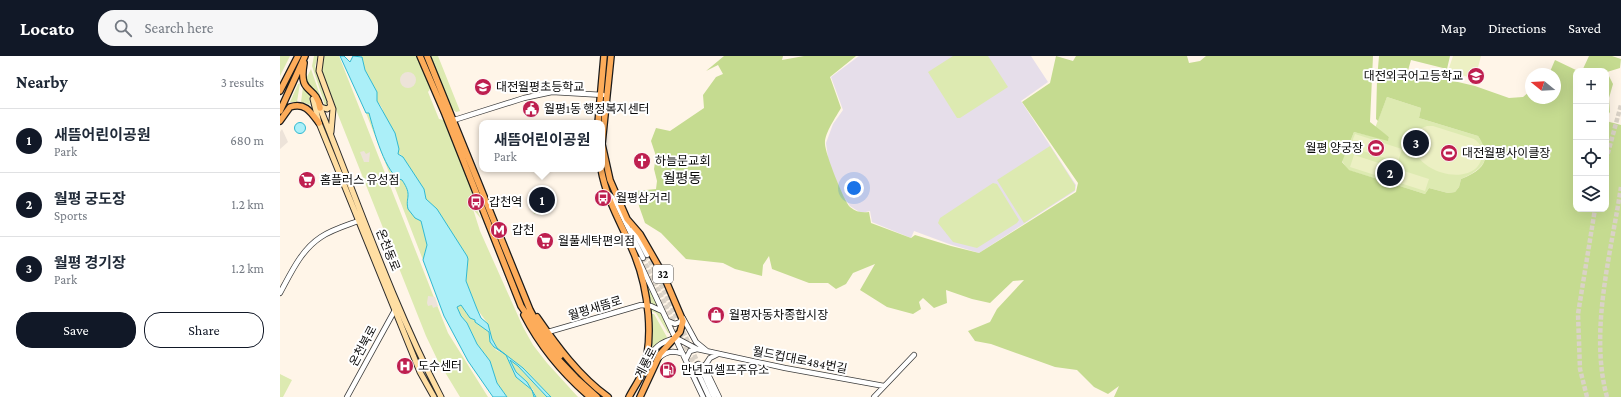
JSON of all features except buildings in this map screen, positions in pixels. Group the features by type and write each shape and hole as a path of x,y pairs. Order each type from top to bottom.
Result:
{"main road":[{"path":"280,90 298,56"},
{"path":"305,56 302,78 303,83 316,96 321,107 329,108 331,106 330,98"},
{"path":"280,111 305,56"},
{"path":"321,56 319,70 333,109 331,135"},
{"path":"420,56 450,121 525,298 538,325 559,355 580,379 600,396"},
{"path":"427,56 450,121 521,306 521,310 536,338 550,358 590,397"},
{"name":"32","path":"603,120 604,56"},
{"name":"32","path":"599,120 611,56"},
{"name":"온천동로","path":"362,220 319,123 313,99 319,105 331,135 362,220 397,307 420,372 434,397"},
{"path":"280,121 290,107 300,105 306,107 319,123"},
{"name":"32","path":"605,162 610,180 627,219 640,234 663,274 682,318"},
{"path":"602,172 609,194"},
{"name":"계룡로","path":"609,194 609,201 633,251 640,270 647,305 648,340 642,372 629,397"},
{"path":"525,298 561,350 600,396"},
{"path":"521,306 556,356 576,378 600,396 608,397"},
{"name":"온천동로","path":"397,307 441,397"},
{"name":"계룡로","path":"640,397 660,354 676,338 683,325 682,318"}],"street":[{"path":"450,121 524,98 552,92 604,94"},
{"path":"609,194 614,199 645,257 627,219"},
{"path":"280,293 301,256 314,242 328,233 362,220"},
{"path":"633,251 643,268 703,397"},
{"path":"647,305 662,311"},
{"name":"월평새뜸로","path":"548,332 635,306 647,305"},
{"name":"온천북로","path":"347,397 397,307"},
{"path":"666,318 675,324 682,318 696,342 708,352"},
{"path":"642,372 657,345 676,338"},
{"name":"월드컵대로484번길","path":"676,338 697,349 708,352 884,386"},
{"path":"686,359 690,351 697,349"},
{"path":"656,362 666,353 676,351 683,354"},
{"path":"702,371 710,358 720,354"},
{"path":"874,397 914,355"},
{"path":"693,375 694,368 697,365 702,365 708,397"},
{"path":"702,371 714,397"},
{"path":"702,371 719,397"}],"shaded area":[{"path":"859,56 1031,56 1048,82 1021,101 1076,185 1075,191 979,253 914,231 911,238 872,222 870,211 861,213 850,206 844,197 829,165 826,143 833,124 843,110 831,77"},
{"path":"408,72 415,77 416,80 411,87 408,88 401,83 400,80 405,73"},
{"path":"282,129 288,142 280,149 280,132"},
{"path":"364,151 366,154 370,152 369,162 364,162 360,152"},
{"path":"428,296 435,297 438,306 433,308 432,305 428,306"}],"green space":[{"path":"280,56 290,56 280,76"},
{"path":"314,56 318,56 315,66 330,104 326,108 312,66"},
{"path":"323,56 339,56 448,333 488,397 460,397 437,359 426,336 321,72"},
{"path":"361,56 418,56 431,88 428,92 439,119 444,120 470,183 475,206 482,220 473,209 480,231 523,327 533,345 547,363 578,397 551,397 523,368 497,348 492,339 488,324 477,309 466,281 468,259 426,199 424,189 401,155 398,154 382,108 377,101 377,92 365,70"},
{"path":"431,56 438,56 460,111 456,112 451,108"},
{"path":"724,56 783,56 782,60 804,56 856,56 830,77 841,108 826,135 825,140 831,166 847,203 852,209 861,212 869,212 871,223 911,238 915,235 979,253 1076,192 1078,183 1022,102 1050,83 1056,56 1073,61 1076,56 1187,56 1189,63 1200,61 1206,56 1373,56 1370,122 1389,137 1388,141 1354,132 1342,162 1349,170 1425,194 1429,188 1448,193 1455,192 1459,187 1461,179 1475,172 1484,163 1485,151 1483,144 1478,136 1419,118 1421,108 1387,97 1378,121 1376,119 1379,56 1450,56 1447,69 1411,60 1407,74 1430,82 1445,79 1475,86 1509,98 1523,97 1525,95 1525,104 1561,104 1561,68 1552,68 1555,60 1573,69 1573,212 1609,212 1609,122 1621,125 1621,397 1114,397 1119,386 1108,394 1094,387 1077,370 1055,367 991,344 975,341 968,331 990,322 997,309 1024,280 1013,281 990,303 972,299 946,290 947,303 934,308 923,298 919,302 921,309 913,314 887,307 860,290 875,264 853,273 846,284 836,289 828,283 809,283 772,269 769,256 763,265 762,276 735,269 723,263 686,259 661,233 645,223 636,191 656,189 657,181 654,169 656,156 651,141 656,128 670,131 704,108 703,95 716,77 723,74 718,65 706,71"},
{"path":"953,56 988,56 1008,87 960,118 957,118 928,72"},
{"path":"1453,56 1481,56 1475,79 1448,71"},
{"path":"1589,56 1612,56 1621,59 1620,68 1609,71 1609,68 1583,68"},
{"path":"311,69 324,107 304,83"},
{"path":"1609,76 1613,84 1609,98"},
{"path":"300,83 297,102 290,102 298,84"},
{"path":"303,87 312,96 309,98 311,105 301,102"},
{"path":"1387,97 1421,108 1419,118 1478,136 1485,151 1484,162 1475,171 1461,179 1459,187 1455,192 1448,193 1429,188 1425,194 1348,170 1342,161 1354,132 1388,140 1389,137 1375,128"},
{"path":"366,113 369,113 376,138 390,170 402,180 407,187 409,202 421,221 427,245 423,260"},
{"name":"대전월평사이클장","path":"1427,126 1433,126 1474,139 1481,146 1482,150 1479,165 1471,172 1448,174 1436,171 1425,164 1417,155 1412,143 1417,130"},
{"name":"월평 양궁장","path":"1355,134 1402,149 1398,162 1350,147"},
{"path":"1050,146 1075,185 1075,190 1024,223 997,180"},
{"path":"1354,155 1429,179 1425,191 1350,167"},
{"path":"993,183 997,184 1019,220 1017,223 977,248 953,242 938,223 940,218"},
{"path":"550,189 556,205 554,208 534,214 528,196"},
{"path":"649,284 658,307 650,304 647,285"},
{"path":"461,305 470,318 475,320 489,332 490,342 496,350 506,355 518,366 547,397 536,397 533,390 516,372 510,362 516,374 532,390 534,397 507,397 497,383 490,361 477,344 467,323 461,316 457,307"},
{"path":"651,308 660,312 671,332 668,333 656,313 651,311"},
{"path":"651,314 654,314 668,339 649,350"},
{"path":"280,374 292,380 283,397 280,397"}],"water":[{"path":"340,56 344,56 350,62 353,56 362,57 365,70 377,92 377,101 395,133 399,149 398,154 403,157 424,189 426,199 437,209 467,256 466,281 481,318 488,324 492,339 497,348 523,368 551,397 547,397 518,366 510,360 516,372 527,382 532,390 516,377 506,355 494,347 490,342 489,332 475,322 475,320 470,318 461,305 457,307 461,316 467,323 477,344 490,361 497,383 507,397 493,397 468,361 444,316 423,260 427,245 421,221 415,218 408,209 408,193 405,185 402,180 396,177 386,161 377,140 369,113 366,113"},
{"path":"298,123 302,123 304,124 304,132 298,133 295,130 295,126"}],"tunnel":[{"path":"1609,149 1621,105"},
{"path":"1607,397 1602,372 1600,346 1601,319 1607,265 1621,187"},
{"path":"1587,397 1580,369 1578,314 1595,212"},
{"path":"647,255 700,367"},
{"path":"643,258 698,373"}],"place":[{"name":"대전외국어고등학교","path":"1476,76"},
{"name":"대전월평초등학교","path":"483,87"},
{"name":"월평1동 행정복지센터","path":"531,109"},
{"name":"월평 경기장","path":"1416,143"},
{"name":"월평 양궁장","path":"1376,148"},
{"name":"대전월평사이클장","path":"1449,153"},
{"name":"하늘문교회","path":"642,161"},
{"name":"월평 궁도장","path":"1390,173"},
{"name":"홈플러스 유성점","path":"307,180"},
{"name":"월평삼거리","path":"603,198"},
{"name":"새뜸어린이공원","path":"542,200"},
{"name":"갑천역","path":"476,202"},
{"name":"갑천","path":"499,230"},
{"name":"월풀세탁편의점","path":"545,241"},
{"name":"월평자동차종합시장","path":"716,315"},
{"name":"도수센터","path":"405,366"},
{"name":"만년교셀프주유소","path":"668,370"}],"district":[{"name":"월평동","path":"682,178"}]}
